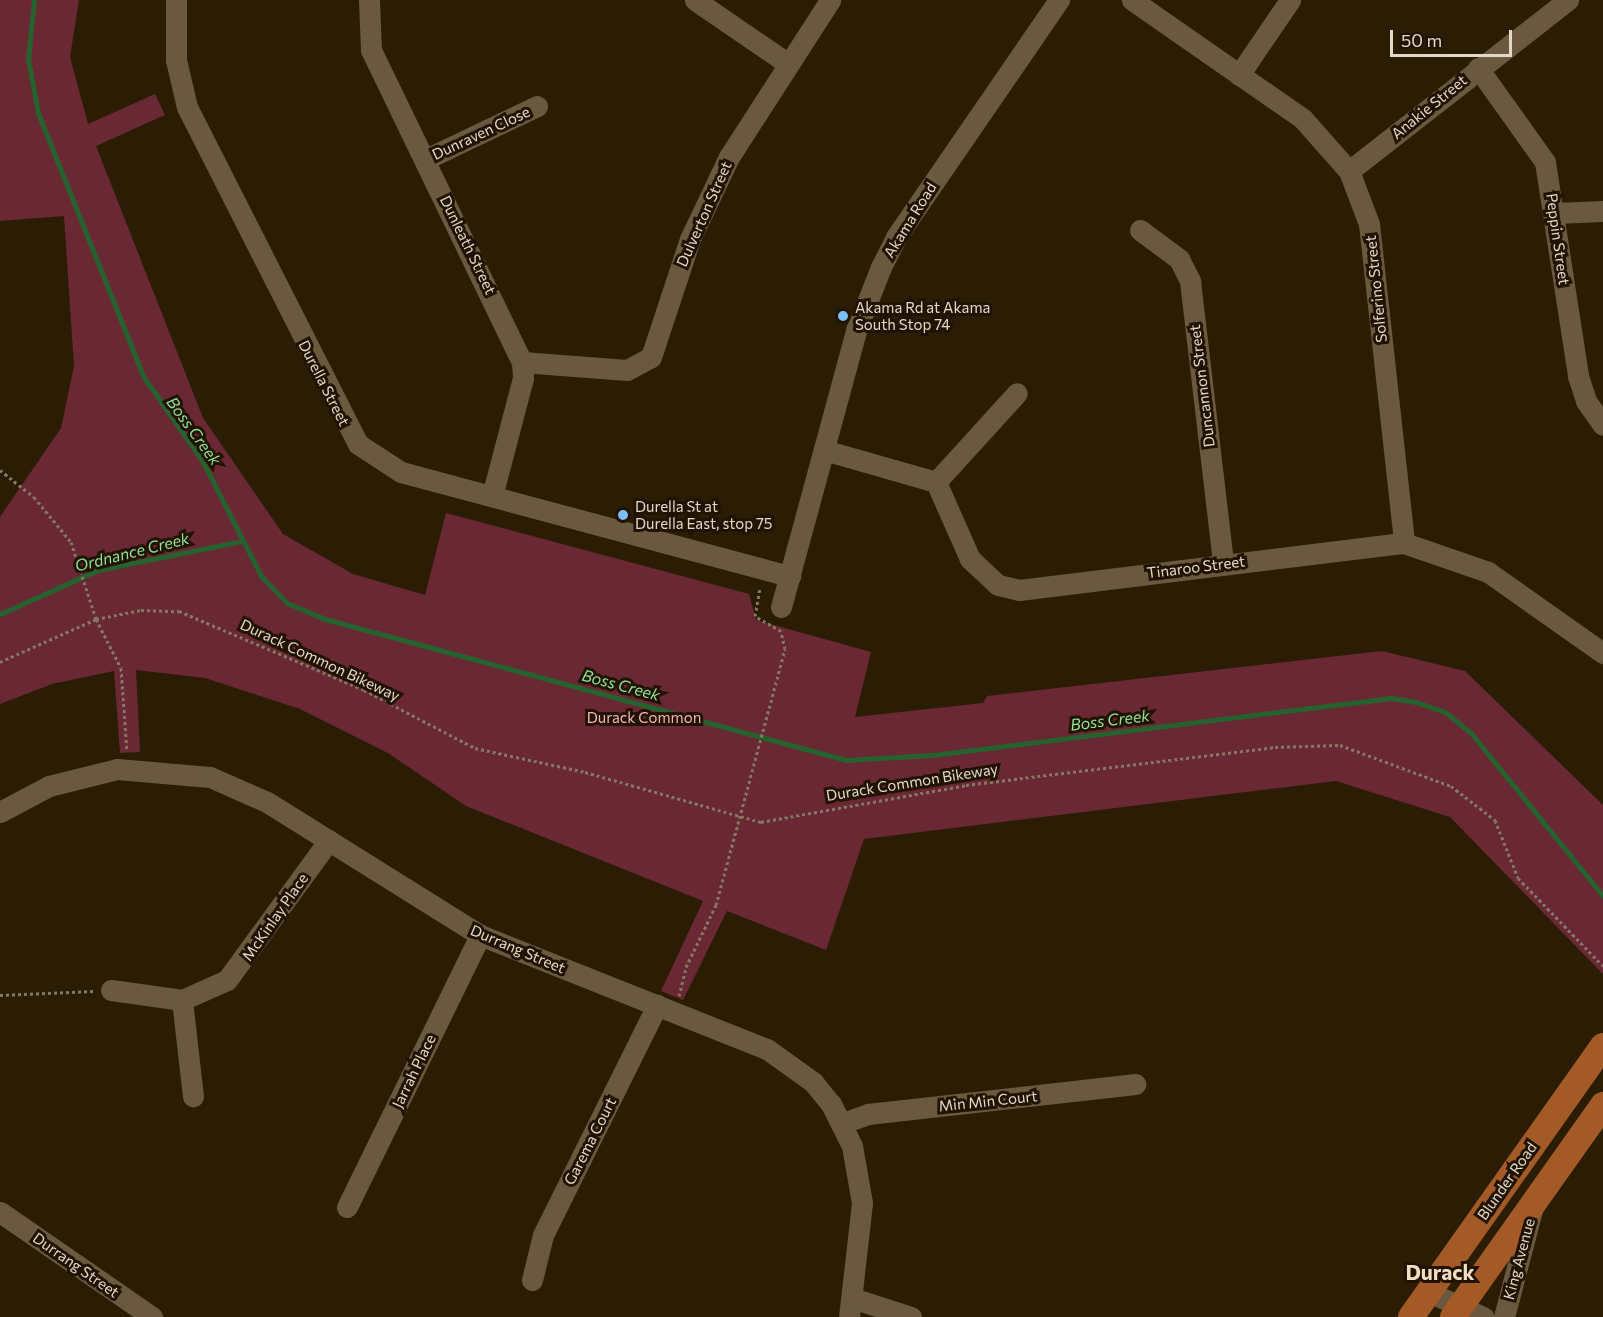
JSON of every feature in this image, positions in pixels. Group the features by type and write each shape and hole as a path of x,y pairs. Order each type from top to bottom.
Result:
{"main road":[{"name":"Blunder Road","path":"1411,1317 1603,1046"},
{"path":"1462,1314 1535,1201 1603,1105"}],"street":[{"name":"Durella Street","path":"176,0 176,60 188,107 341,418 376,460 492,496 790,576"},
{"name":"Dunleath Street","path":"369,0 372,50 522,362"},
{"path":"695,0 787,63"},
{"name":"Dulverton Street","path":"522,362 627,370 651,357 709,196 787,63 830,0"},
{"name":"Akama Road","path":"781,607 856,328 896,237 1059,0"},
{"name":"Solferino Street","path":"1132,0 1304,119 1349,171 1369,224 1404,543"},
{"path":"1239,75 1290,0"},
{"name":"Anakie Street","path":"1349,171 1568,0"},
{"name":"Peppin Street","path":"1478,68 1545,162 1555,213 1578,376 1586,401 1603,425"},
{"name":"Dunraven Close","path":"426,159 537,106"},
{"path":"1555,213 1603,211"},
{"name":"Duncannon Street","path":"1140,230 1179,259 1190,281 1223,564"},
{"path":"492,496 523,378 522,362"},
{"path":"824,450 936,482 1017,393"},
{"name":"Tinaroo Street","path":"936,482 970,559 998,585 1019,590 1404,543 1488,572 1603,653"},
{"name":"Durrang Street","path":"0,813 49,786 128,768 210,777 267,802 480,935 767,1049 813,1082 843,1123 862,1203 850,1307"},
{"name":"McKinlay Place","path":"182,1000 227,980 245,962 329,840"},
{"name":"Jarrah Place","path":"347,1207 480,935"},
{"path":"111,990 182,1000 193,1096"},
{"name":"Garema Court","path":"532,1280 543,1235 666,1009"},
{"name":"Min Min Court","path":"843,1123 868,1114 1136,1084"},
{"name":"King Avenue","path":"1504,1317 1535,1201"},
{"name":"Durrang Street","path":"0,1212 152,1317"},
{"path":"1429,1292 1462,1314"},
{"path":"850,1307 911,1317"}],"path":[{"path":"0,470 58,523 82,569 96,619 121,668 128,768"},
{"path":"666,1009 716,905 737,817 758,748 786,639 755,616 760,588"},
{"name":"Durack Common Bikeway","path":"0,662 96,619 141,610 193,614 364,690 464,744 673,795 737,817 771,822 849,802 966,785 1275,747 1340,745 1451,786 1495,819 1518,878 1603,966"},
{"path":"0,995 111,990"}],"green space":[{"name":"Durack Common","path":"0,0 79,0 70,57 88,124 155,94 165,115 96,146 203,418 283,534 353,574 425,595 446,513 749,594 756,620 871,652 855,717 983,703 987,696 1382,651 1465,671 1603,805 1603,974 1450,817 1336,781 864,839 826,950 727,911 683,1000 661,991 703,901 466,806 388,753 300,709 205,678 136,670 140,752 120,753 114,671 52,684 0,704 0,517 61,428 74,366 64,216 0,221"}],"waterway":[{"name":"Boss Creek","path":"34,0 28,59 38,113 143,376 203,462 261,576 287,603 325,619 846,760 933,755 1391,698 1416,702 1445,712 1471,733 1603,896"},
{"name":"Ordnance Creek","path":"0,614 98,570 242,541"}],"place":[{"name":"Akama Rd at Akama South Stop 74","path":"843,316"},
{"name":"Durella St at Durella East, stop 75","path":"623,515"}],"district":[{"name":"Durack","path":"1440,1272"}]}
